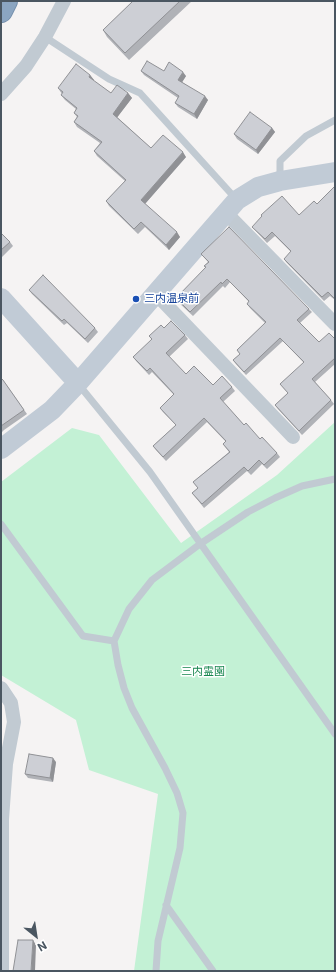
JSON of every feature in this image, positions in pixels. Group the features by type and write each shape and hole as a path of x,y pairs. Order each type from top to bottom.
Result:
{"highway":[{"path":"1,11 6,1"}],"street":[{"path":"1,94 26,66 46,37 64,1"},
{"path":"1,449 52,410 78,383 232,206 258,187 280,181 335,172"},
{"path":"232,206 335,324"},
{"path":"155,293 293,437"},
{"path":"1,298 78,383"},
{"path":"1,688 11,703 14,722 6,764 1,819 2,971"}],"lane":[{"path":"46,37 109,79 140,93 232,206"},
{"path":"280,181 280,161 306,136 335,120"},
{"path":"78,383 150,472 335,734"},
{"path":"156,971 158,941 180,848 183,813 177,793 165,768 132,708 124,688 114,641 129,609 152,580 200,544 248,512 275,498 302,486 335,479"},
{"path":"1,524 83,636 114,641"},
{"path":"166,905 213,971"}],"green space":[{"name":"三内霊園","path":"335,422 335,971 134,971 158,794 89,770 76,720 1,675 1,482 72,428 99,435 181,543 277,475"}],"building":[{"path":"133,1 180,1 125,53 103,30"},
{"path":"147,61 164,71 169,62 183,72 178,80 205,96 194,114 175,103 179,96 141,71"},
{"path":"76,64 90,75 89,77 111,93 117,85 128,93 113,114 151,148 163,135 183,152 141,200 177,232 166,245 141,222 134,229 106,201 126,180 94,151 102,142 74,122 78,116 74,113 77,108 61,95 63,92 58,88"},
{"path":"250,112 272,128 256,150 234,134"},
{"path":"335,186 335,299 328,292 322,297 284,259 291,251 272,232 265,239 252,227 262,216 261,215 282,196 299,215 314,201 317,204"},
{"path":"229,227 309,309 297,320 319,342 329,333 335,339 335,358 312,379 331,400 299,431 275,405 288,393 280,384 304,362 280,338 244,372 233,360 240,354 237,350 266,322 247,304 249,301 227,279 222,284 221,282 190,312 176,298 209,262 201,254"},
{"path":"1,233 10,242 1,250"},
{"path":"43,275 95,328 85,339 64,319 62,321 29,290"},
{"path":"171,321 185,335 166,353 186,374 194,366 213,385 222,376 232,387 220,398 244,425 246,423 260,439 262,437 277,453 264,465 259,460 248,471 244,467 202,504 192,493 198,488 193,482 230,452 223,444 226,441 204,418 163,457 153,446 176,425 160,408 174,394 150,368 147,371 133,357 152,339 149,336 161,325 164,328"},
{"path":"1,378 24,410 1,426"},
{"path":"29,754 53,758 50,778 25,774"},
{"path":"18,940 33,940 31,971 13,971"}],"place":[{"name":"三内温泉前","path":"136,299"}]}
